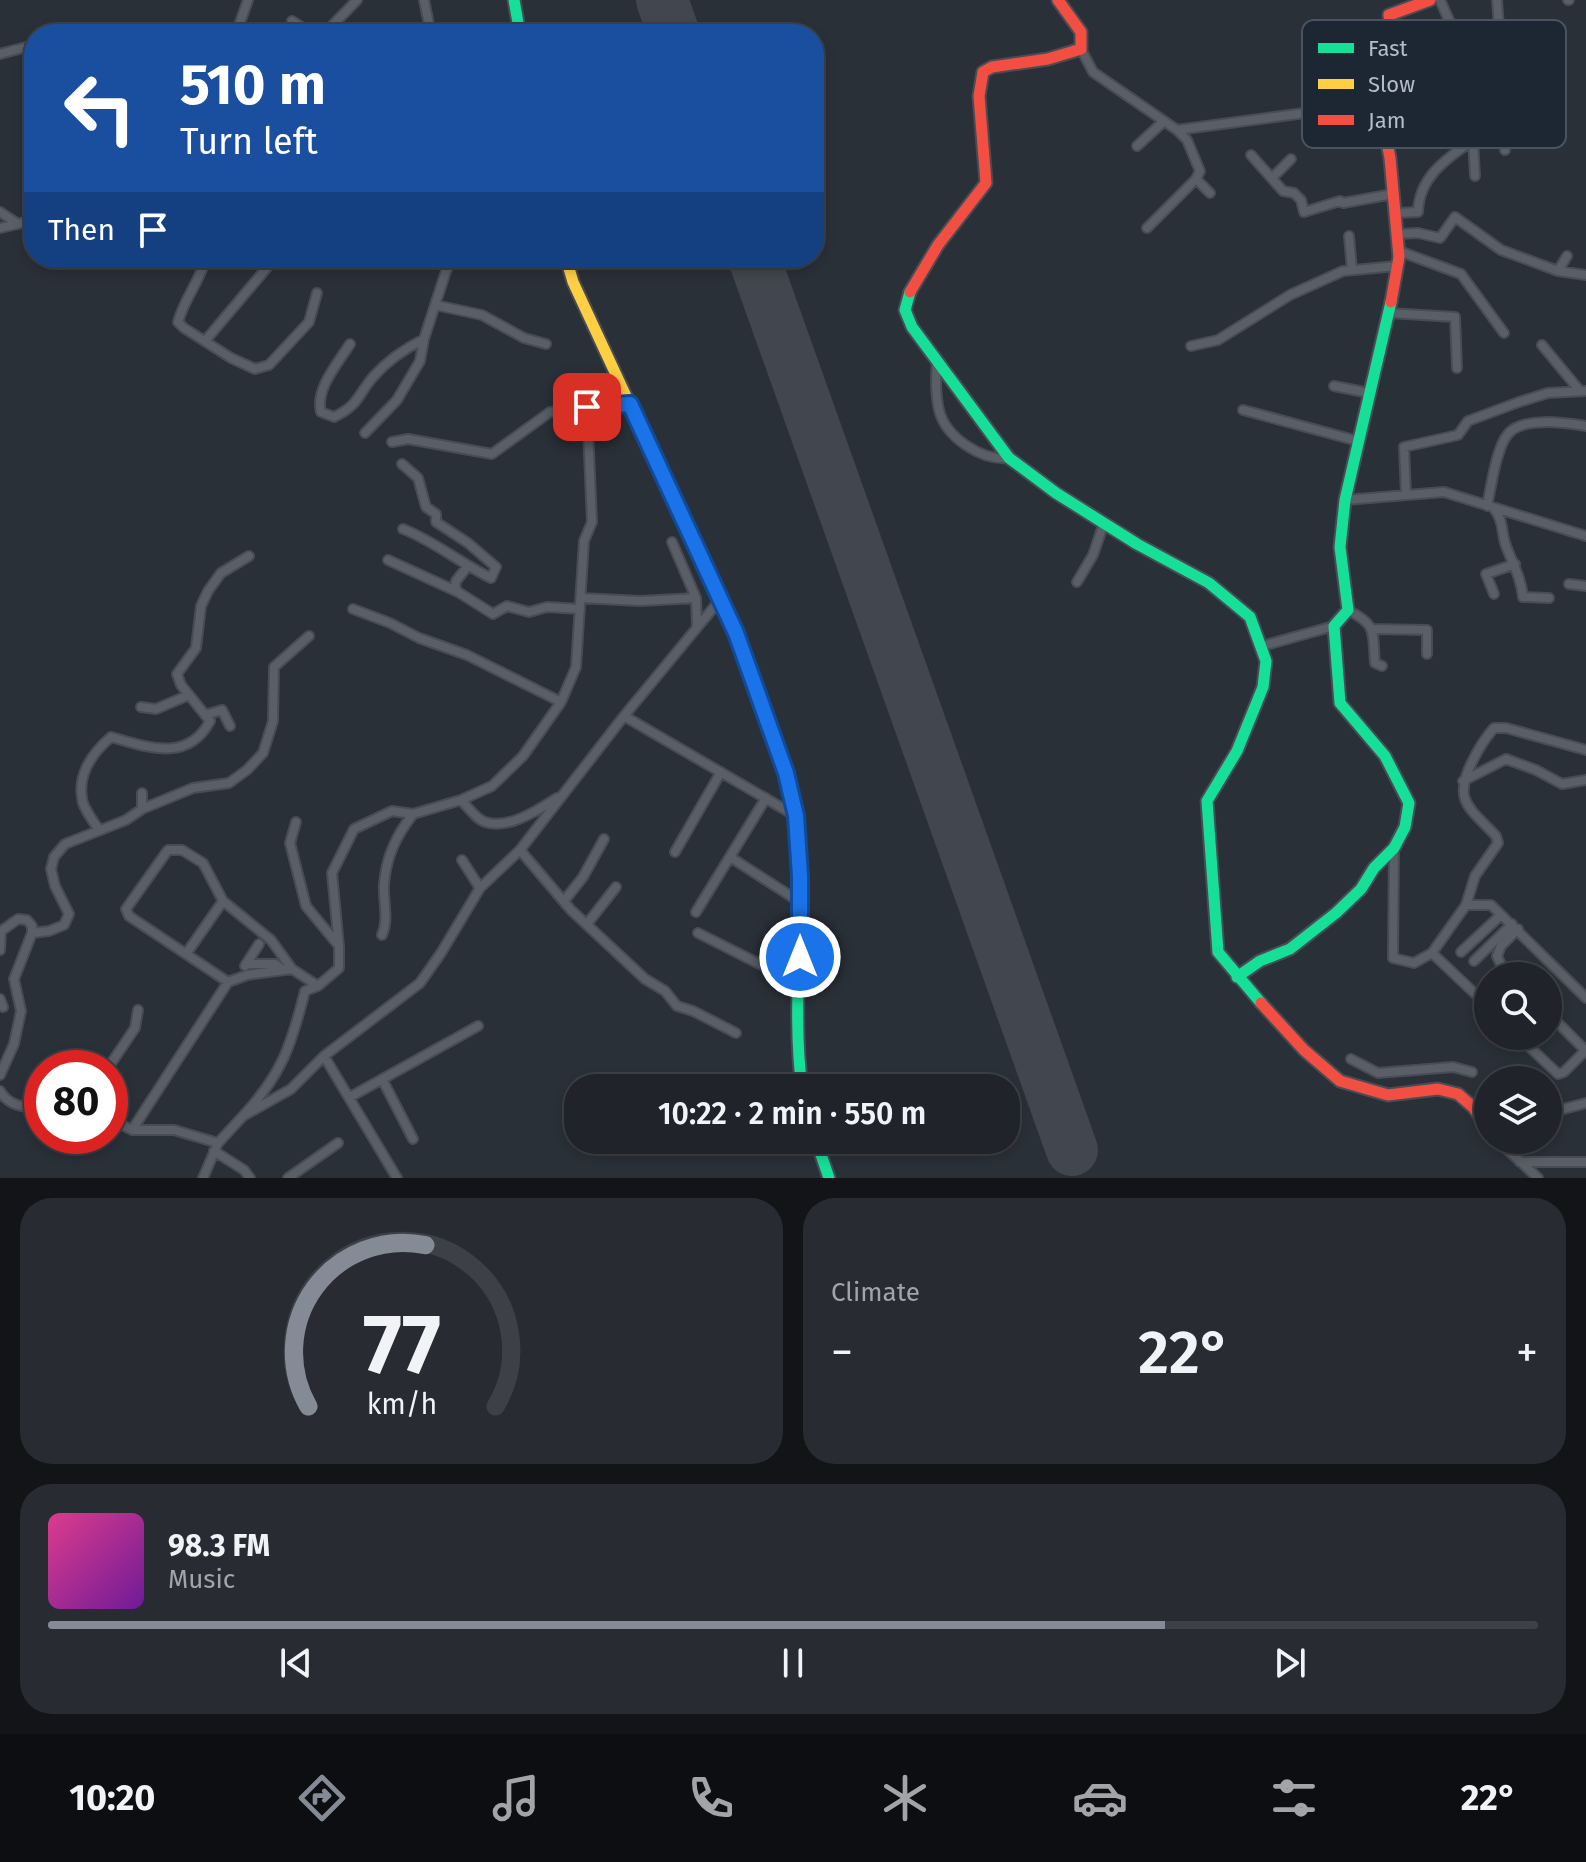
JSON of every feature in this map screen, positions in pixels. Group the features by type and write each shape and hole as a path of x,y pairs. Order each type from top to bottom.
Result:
{"main road":[{"path":"514,0 518,24"},
{"path":"1058,0 1081,32 1081,49 1048,59 992,67 983,72 979,96 986,183 946,235 911,290 905,311 912,327 1009,458 1056,493 1209,583 1250,617 1266,661 1263,687 1237,751 1207,801 1218,952 1304,1050 1340,1081 1388,1095 1438,1089 1458,1094 1474,1108"},
{"path":"1390,20 1389,15 1430,0"},
{"path":"1237,977 1260,961 1290,949 1336,913 1361,889 1374,868 1394,848 1405,827 1409,803 1385,756 1340,703 1334,626 1348,610 1340,547 1345,500 1389,313 1399,251 1388,148"},
{"path":"569,268 736,633 786,773 796,816 800,903 800,1074"},
{"path":"821,1154 829,1178"}],"street":[{"path":"240,24 248,0"},
{"path":"334,24 357,0"},
{"path":"424,0 429,24"},
{"path":"1440,0 1449,20"},
{"path":"1497,0 1498,20"},
{"path":"292,21 297,24"},
{"path":"0,54 24,48"},
{"path":"1081,49 1093,72 1187,140 1200,171 1196,179 1147,228"},
{"path":"1177,130 1302,113"},
{"path":"1137,146 1163,122"},
{"path":"1395,213 1418,212 1418,196 1428,177 1462,148"},
{"path":"1473,148 1475,176"},
{"path":"1251,155 1283,191 1294,193 1301,200 1304,212 1340,201 1393,194"},
{"path":"1272,178 1291,159"},
{"path":"1196,179 1210,193"},
{"path":"0,212 18,224"},
{"path":"1397,234 1418,233 1440,238 1455,217 1484,236 1491,245 1558,271 1586,275"},
{"path":"0,228 24,222"},
{"path":"1349,236 1352,270"},
{"path":"1399,251 1461,274 1504,333"},
{"path":"1558,271 1567,256"},
{"path":"1191,346 1218,340 1290,295 1343,271 1397,266"},
{"path":"204,268 182,306 178,322 255,369 269,365 309,322 317,293"},
{"path":"205,341 267,268"},
{"path":"365,433 397,400 420,361 424,339 448,268"},
{"path":"435,305 482,315 524,338 546,344"},
{"path":"1389,313 1455,317 1457,368"},
{"path":"350,344 326,382 318,402 321,412 334,417 351,408 388,361 424,339"},
{"path":"1542,345 1583,391"},
{"path":"937,358 936,385 940,414 953,434 975,451 997,459 1009,458"},
{"path":"1334,386 1369,393"},
{"path":"1406,495 1404,447 1458,435 1468,421 1519,402 1548,393 1583,391"},
{"path":"392,442 408,439 492,454 550,412 630,404"},
{"path":"203,1178 216,1147 265,1093 292,1045 305,991 318,986 339,968 332,873 354,829 392,811 413,814 461,800 492,786 523,756 561,702 576,667 584,541 592,522 587,407"},
{"path":"1243,410 1358,441"},
{"path":"1490,507 1508,434 1521,425 1553,421 1586,426"},
{"path":"402,464 418,478 426,507 436,514 436,522 496,567 491,578 467,567 425,537 403,529"},
{"path":"1345,500 1444,492 1586,536"},
{"path":"1490,507 1501,518 1505,542 1521,581 1523,597 1549,598"},
{"path":"1077,582 1093,555 1104,523"},
{"path":"672,542 696,598 697,628"},
{"path":"99,830 83,804 81,782 94,751 111,737 161,751 203,736 210,721 177,674 196,648 201,606 221,573 249,556"},
{"path":"388,560 458,592 493,614 507,606 529,612 547,607 580,609"},
{"path":"1494,594 1486,574 1515,564"},
{"path":"458,592 456,581 467,567"},
{"path":"1569,584 1586,586"},
{"path":"581,598 640,601 696,598"},
{"path":"243,1116 291,1089 324,1056 420,983 480,888 520,850 624,716 719,601"},
{"path":"353,609 467,655 561,702"},
{"path":"1348,610 1368,620 1372,629 1375,663 1382,666"},
{"path":"1262,646 1334,626"},
{"path":"1372,629 1427,630 1427,654"},
{"path":"32,933 64,925 69,914 55,886 51,869 54,857 65,844 126,820 142,809 193,788 229,783 255,762 263,753 273,721 274,667 309,636"},
{"path":"141,707 156,709 189,695"},
{"path":"205,715 222,710 230,726"},
{"path":"624,716 796,816"},
{"path":"1394,848 1393,958 1414,963 1432,953 1466,905 1475,876 1498,843 1496,836 1464,799 1462,781 1484,740 1494,728 1506,728 1570,746 1586,747"},
{"path":"1462,781 1506,759 1562,784 1586,780"},
{"path":"675,852 721,772"},
{"path":"142,793 142,809"},
{"path":"461,800 484,822 498,824 530,815 561,796"},
{"path":"696,912 766,798"},
{"path":"382,935 386,926 384,885 389,855 398,833 413,814"},
{"path":"296,822 290,843 306,906 339,947"},
{"path":"564,901 583,877 604,839"},
{"path":"228,982 129,916 126,909 168,850 182,850 203,863 223,901 271,940 288,970"},
{"path":"520,850 564,901 645,979 665,991 677,1006 736,1033"},
{"path":"730,857 800,903"},
{"path":"462,860 480,888"},
{"path":"587,924 616,887"},
{"path":"186,954 223,901"},
{"path":"1466,905 1491,905 1586,998"},
{"path":"1461,952 1501,915"},
{"path":"0,950 0,931 18,919 27,920 32,926 32,933 14,979 21,1011 14,1044 0,1075"},
{"path":"1474,961 1515,927"},
{"path":"1500,962 1497,956 1501,946 1515,927"},
{"path":"698,933 800,985"},
{"path":"259,944 244,968 275,964 318,986"},
{"path":"1432,953 1474,993"},
{"path":"132,1130 228,982 247,975 288,970"},
{"path":"120,1050 135,1028 138,1010"},
{"path":"350,1097 478,1026"},
{"path":"1533,1050 1558,1074 1564,1072 1586,1050 1562,1027"},
{"path":"324,1056 397,1178"},
{"path":"1351,1059 1359,1066 1378,1073 1453,1067 1472,1072"},
{"path":"1351,1085 1359,1066"},
{"path":"382,1079 413,1139"},
{"path":"0,1091 3,1097 24,1107"},
{"path":"1562,1109 1586,1103"},
{"path":"128,1128 174,1130 216,1147 250,1178"},
{"path":"288,1178 338,1143"},
{"path":"1512,1154 1538,1178"},
{"path":"1520,1162 1586,1162"}],"runway":[{"path":"662,0 670,24"},
{"path":"758,268 1072,1150"}],"traffic: fast":[{"path":"514,0 518,24"},
{"path":"910,292 905,310 912,327 1009,458 1056,493 1137,544 1209,583 1250,617 1266,661 1263,687 1237,751 1207,801 1218,952 1261,1003"},
{"path":"1237,977 1260,961 1290,949 1336,913 1361,889 1374,868 1394,848 1405,827 1409,803 1385,756 1340,703 1334,626 1348,610 1340,547 1345,500 1391,302"},
{"path":"747,665 782,759 796,817 800,885 798,1020 801,1074"},
{"path":"821,1154 829,1178"}],"traffic: slow":[{"path":"569,268 736,633 747,665"}],"traffic: jam":[{"path":"910,292 938,245 986,183 979,96 983,72 992,67 1048,59 1081,49 1081,32 1058,0"},
{"path":"1390,20 1389,15 1430,0"},
{"path":"1388,148 1399,257 1391,302"},
{"path":"1261,1003 1304,1050 1340,1081 1388,1095 1438,1089 1458,1094 1474,1108"}],"route":[{"path":"587,407 630,404 736,633 786,773 796,816 800,957"}]}
